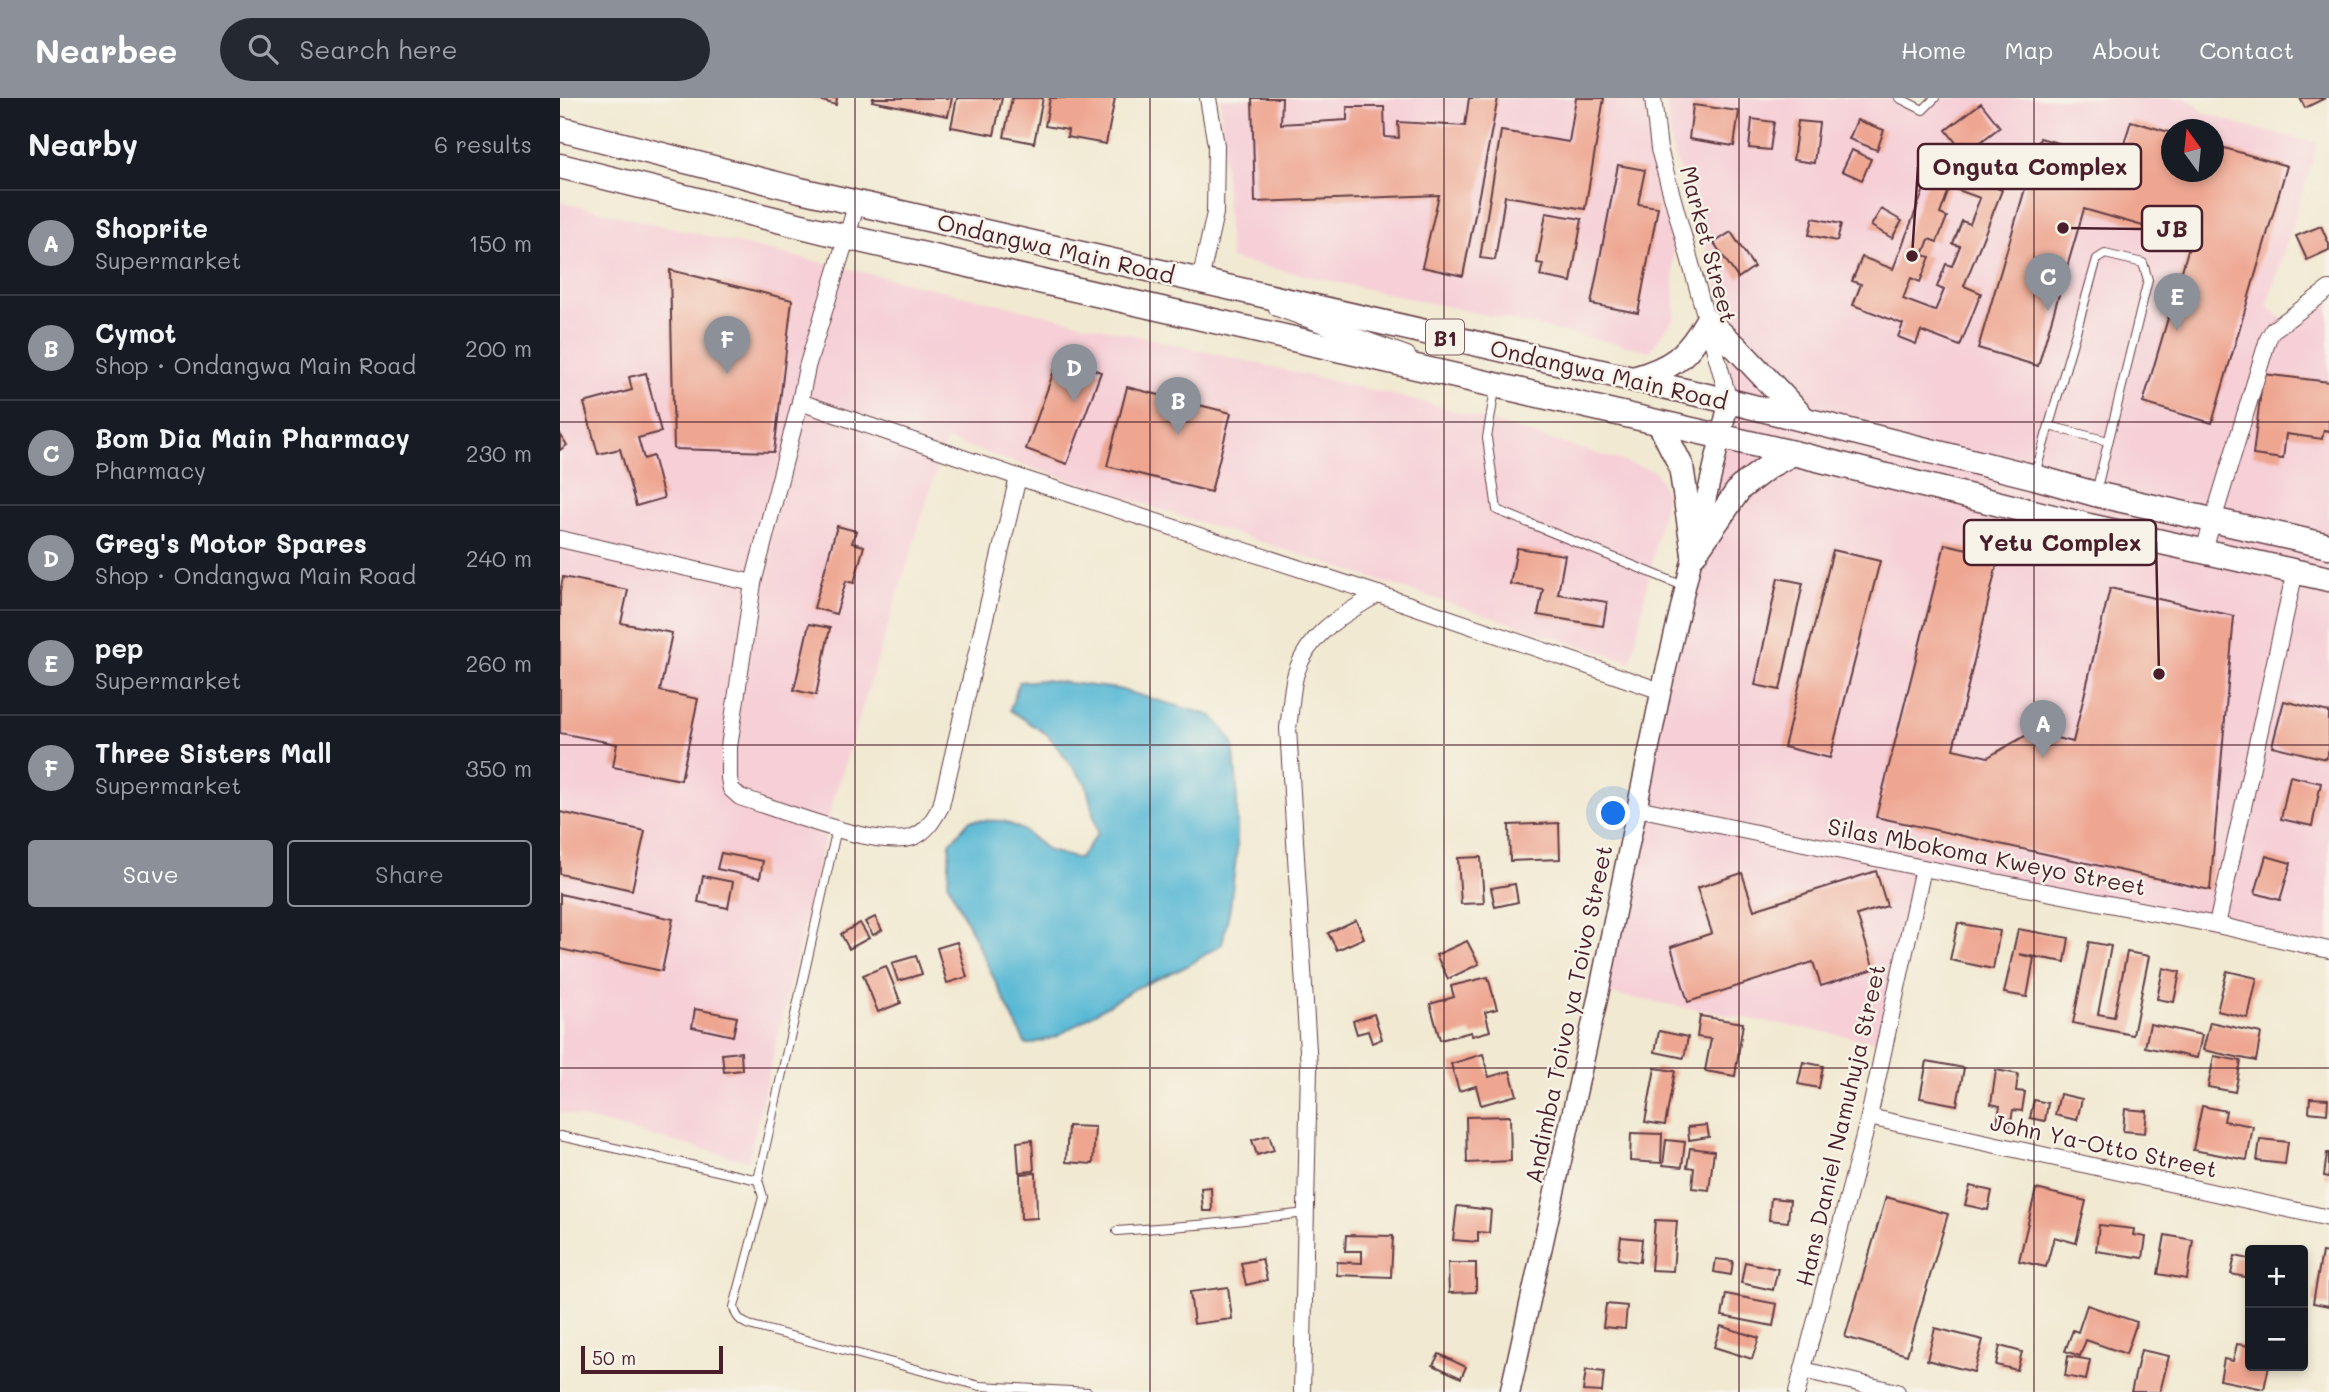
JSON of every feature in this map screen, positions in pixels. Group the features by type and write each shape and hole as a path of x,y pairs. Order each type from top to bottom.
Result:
{"main road":[{"name":"Ondangwa Main Road","path":"560,130 857,203 1729,401 2095,494 2329,546"},
{"name":"Ondangwa Main Road","path":"560,166 846,237 1793,453 2077,524 2329,579"},
{"path":"1633,379 1661,371 1693,346 1707,321 1737,348 1805,420"},
{"path":"1660,424 1681,466 1694,554"},
{"path":"1694,554 1740,488 1769,466 1793,453"}],"street":[{"path":"1208,98 1216,145 1215,213 1200,281 1495,386"},
{"name":"Market Street","path":"1653,98 1660,149 1729,401"},
{"path":"857,203 807,367 753,583 729,747 729,778 732,789 740,797 837,828 894,841 914,837 931,825 942,806 1018,477"},
{"path":"2204,550 2268,338 2273,330 2329,289"},
{"name":"Andimba Toivo ya Toivo Street","path":"1510,1392 1599,992 1661,691 1729,401"},
{"path":"800,402 1661,691"},
{"path":"560,539 753,583"},
{"path":"2217,925 2295,571"},
{"path":"1302,1392 1309,1067 1288,728 1296,672 1316,637 1331,621 1378,594"},
{"name":"Silas Mbokoma Kweyo Street","path":"1637,808 2329,950"},
{"name":"Hans Daniel Namuhuja Street","path":"1797,1392 1870,1117 1923,868"},
{"name":"John Ya-Otto Street","path":"1870,1117 2329,1218"},
{"path":"1803,1370 1897,1392"}],"lane":[{"path":"1899,98 1923,110 1935,98"},
{"path":"2035,477 2097,259 2105,254 2143,263 2148,280 2095,494"},
{"path":"1495,386 1487,438 1497,510 1686,587"},
{"path":"2049,426 2108,441"},
{"path":"837,828 758,1180 763,1197 734,1307 739,1319 979,1386 1088,1392"},
{"path":"560,1136 758,1180"},
{"path":"1117,1231 1306,1213"}],"shaded area":[{"path":"1220,98 1645,98 1672,231 1675,317 1650,351 1230,259"},
{"path":"1666,98 1899,98 1923,110 1935,98 2188,98 2204,112 2223,119 2161,119 2161,182 2224,182 2224,119 2318,143 2267,306 2285,321 2329,289 2329,951 1924,868 1885,1043 1599,992 1729,401 1727,310 1671,146"},
{"path":"560,202 1431,404 1655,471 1666,494 1631,662 946,440 833,801 748,1161 560,1112"}],"water":[{"path":"1044,680 1118,689 1213,716 1233,743 1237,785 1237,849 1230,907 1222,944 1187,966 1134,989 1056,1037 1026,1045 948,883 950,843 970,820 1004,821 1023,830 1049,851 1079,859 1098,833 1086,784 1048,735 1010,710 1019,682"}],"building":[{"path":"812,98 837,98 836,105"},
{"path":"873,98 952,98 948,116 872,101"},
{"path":"957,98 1002,98 994,135 951,127"},
{"path":"1012,98 1043,98 1034,143 1004,137"},
{"path":"1050,98 1115,98 1106,144 1067,137 1068,130 1045,126"},
{"path":"1252,98 1282,98 1281,124 1347,120 1347,107 1384,107 1385,137 1399,138 1398,122 1465,126 1469,98 1498,98 1463,276 1422,267 1439,195 1255,202"},
{"path":"1576,98 1604,98 1585,209 1505,196 1495,260 1480,258 1501,131 1569,142"},
{"path":"2300,98 2325,98 2305,108"},
{"path":"1981,103 2000,127 1965,154 1946,130"},
{"path":"1693,105 1739,111 1734,146 1689,139"},
{"path":"1752,119 1774,122 1770,150 1749,148"},
{"path":"1857,120 1884,130 1877,150 1849,139"},
{"path":"1798,121 1819,123 1814,163 1793,160"},
{"path":"2131,121 2161,130 2161,182 2224,182 2224,148 2287,166 2212,423 2143,403 2191,240 2084,209 2038,366 1978,348 2040,138 2119,160"},
{"path":"1852,150 1871,159 1862,180 1842,171"},
{"path":"1934,164 2002,190 1964,286 1981,293 1960,346 1921,331 1916,344 1898,337 1903,324 1853,305 1861,284 1852,281 1862,257 1893,269","holes":["1950,187 1980,198 1970,224 1962,221 1953,244 1960,246 1952,266 1946,264 1937,287 1944,290 1935,311 1903,299 1911,278 1920,282 1930,257 1923,255 1929,239 1937,242 1947,217 1940,214"]},
{"path":"1618,165 1645,170 1638,204 1658,207 1638,313 1591,304"},
{"path":"1881,209 1902,221 1892,238 1871,226"},
{"path":"1546,213 1582,219 1571,282 1540,276 1543,264 1537,263"},
{"path":"1813,218 1841,224 1837,241 1809,235"},
{"path":"2321,226 2329,250 2307,260 2296,236"},
{"path":"1731,232 1754,267 1738,278 1714,243"},
{"path":"670,270 792,300 774,452 674,449"},
{"path":"1059,357 1101,372 1067,464 1026,449"},
{"path":"646,373 661,432 638,438 644,459 653,456 664,498 636,506 620,449 598,454 584,403 632,390 629,377"},
{"path":"2263,374 2329,382 2329,431 2324,430 2322,439 2286,434 2283,459 2253,455"},
{"path":"1127,387 1231,413 1211,492 1107,466"},
{"path":"560,434 567,445 560,450"},
{"path":"837,526 856,531 852,543 864,546 854,583 846,581 836,614 814,608"},
{"path":"1945,544 1999,556 1953,749 1988,757 2032,732 2073,742 2110,588 2234,616 2210,890 1876,817"},
{"path":"1517,548 1565,555 1558,594 1607,602 1603,626 1538,615 1543,589 1510,584"},
{"path":"1833,550 1880,561 1830,758 1784,747"},
{"path":"563,577 628,590 621,623 672,633 660,691 698,699 681,780 613,767 617,744 560,733 560,592"},
{"path":"1778,578 1803,583 1780,690 1755,685"},
{"path":"809,624 830,628 816,695 794,690"},
{"path":"2284,701 2329,712 2329,749 2326,759 2272,746"},
{"path":"2290,776 2321,783 2312,826 2281,819"},
{"path":"560,812 645,831 632,890 560,874"},
{"path":"1559,823 1560,859 1510,861 1509,825"},
{"path":"721,853 763,861 760,878 717,869"},
{"path":"2266,856 2291,863 2280,900 2255,893"},
{"path":"1481,857 1484,903 1461,904 1458,858"},
{"path":"1876,871 1887,906 1857,915 1874,969 1821,986 1813,962 1688,1002 1671,947 1712,933 1697,888 1742,873 1754,910"},
{"path":"703,876 733,882 728,908 698,902"},
{"path":"1515,884 1518,902 1495,907 1491,888"},
{"path":"560,894 673,919 662,971 560,949"},
{"path":"875,917 882,930 873,935 865,922"},
{"path":"1356,920 1364,938 1337,950 1328,933"},
{"path":"860,923 869,938 849,949 841,934"},
{"path":"1958,923 2000,931 1993,969 1950,960"},
{"path":"2018,929 2069,938 2065,962 2019,954 2034,958 2027,997 2004,993"},
{"path":"1467,941 1479,964 1448,979 1436,955"},
{"path":"957,942 967,977 947,983 937,948"},
{"path":"2089,942 2111,946 2098,1014 2114,1017 2127,952 2149,956 2133,1035 2073,1023"},
{"path":"916,956 922,974 898,981 892,963"},
{"path":"886,966 901,1003 878,1012 863,975"},
{"path":"2163,968 2180,972 2174,1002 2157,999"},
{"path":"2227,971 2257,978 2248,1018 2217,1011"},
{"path":"1488,977 1497,1009 1485,1012 1490,1031 1472,1036 1471,1032 1440,1040 1430,1004 1454,997 1451,986"},
{"path":"695,1009 737,1017 733,1036 692,1027"},
{"path":"1374,1014 1382,1039 1372,1043 1368,1031 1357,1034 1353,1021"},
{"path":"1700,1016 1743,1023 1735,1076 1705,1071 1711,1039 1697,1037"},
{"path":"2210,1022 2261,1033 2256,1061 2203,1050"},
{"path":"2150,1024 2202,1035 2197,1058 2145,1047"},
{"path":"1659,1031 1688,1037 1684,1058 1655,1052"},
{"path":"741,1052 742,1070 724,1072 722,1054"},
{"path":"1483,1054 1489,1077 1510,1071 1517,1095 1481,1105 1476,1086 1459,1091 1451,1064"},
{"path":"2214,1056 2241,1061 2235,1092 2208,1087"},
{"path":"1927,1061 1964,1068 1957,1105 1920,1098"},
{"path":"1803,1062 1823,1066 1819,1088 1798,1084"},
{"path":"1655,1068 1675,1071 1665,1125 1645,1122"},
{"path":"1996,1070 2018,1074 2016,1091 2025,1092 2022,1111 2013,1110 2010,1126 1997,1124 2000,1106 1991,1104"},
{"path":"2060,1094 2082,1099 2077,1120 2055,1115"},
{"path":"2310,1098 2328,1099 2327,1114 2309,1112"},
{"path":"2034,1100 2048,1103 2045,1121 2030,1118"},
{"path":"2202,1106 2226,1111 2224,1121 2253,1126 2247,1160 2193,1150"},
{"path":"2125,1109 2147,1111 2145,1133 2123,1131"},
{"path":"1510,1116 1511,1161 1467,1163 1466,1117"},
{"path":"1707,1125 1709,1137 1689,1140 1688,1127"},
{"path":"1068,1126 1095,1127 1093,1164 1066,1162"},
{"path":"1631,1133 1662,1134 1661,1163 1630,1161"},
{"path":"1269,1135 1274,1150 1257,1155 1252,1140"},
{"path":"2260,1139 2288,1142 2285,1164 2257,1161"},
{"path":"1032,1140 1034,1171 1019,1172 1017,1142"},
{"path":"1666,1140 1685,1142 1682,1167 1663,1165"},
{"path":"1690,1148 1714,1151 1709,1190 1692,1188 1694,1168 1687,1167"},
{"path":"2329,1153 2329,1177 2324,1176"},
{"path":"1036,1173 1037,1218 1021,1219 1020,1174"},
{"path":"1970,1186 1992,1191 1988,1210 1965,1205"},
{"path":"1211,1187 1212,1211 1203,1211 1201,1188"},
{"path":"2036,1189 2086,1201 2076,1243 2054,1237 2046,1267 2019,1261"},
{"path":"1886,1197 1948,1214 1907,1355 1845,1337"},
{"path":"1771,1198 1790,1200 1788,1222 1769,1220"},
{"path":"1457,1206 1491,1210 1489,1233 1478,1232 1478,1242 1453,1240"},
{"path":"1655,1220 1677,1221 1673,1271 1651,1270"},
{"path":"2099,1225 2134,1229 2133,1235 2146,1237 2143,1258 2096,1251"},
{"path":"1346,1235 1393,1236 1391,1277 1337,1275 1337,1262 1362,1263 1362,1251 1345,1251"},
{"path":"2165,1235 2193,1240 2187,1279 2158,1274"},
{"path":"1621,1237 1642,1239 1640,1262 1618,1259"},
{"path":"2322,1252 2329,1253 2329,1306 2313,1303"},
{"path":"2235,1256 2245,1258 2245,1277 2231,1274"},
{"path":"1262,1259 1267,1280 1246,1285 1241,1263"},
{"path":"1716,1259 1733,1261 1731,1275 1714,1272"},
{"path":"1745,1262 1778,1269 1773,1290 1741,1283"},
{"path":"1448,1263 1476,1263 1476,1292 1449,1293"},
{"path":"1228,1287 1232,1319 1194,1324 1190,1292"},
{"path":"1726,1294 1777,1304 1773,1326 1722,1316"},
{"path":"1606,1304 1627,1306 1625,1329 1603,1327"},
{"path":"2087,1305 2137,1322 2126,1354 2086,1340 2080,1356 2065,1351 2073,1330 2078,1332"},
{"path":"1721,1326 1759,1338 1752,1359 1714,1347"},
{"path":"1935,1328 1983,1340 1974,1372 1927,1360"},
{"path":"2237,1344 2245,1345 2245,1371 2268,1371 2264,1389 2220,1380 2224,1359 2233,1361"},
{"path":"2000,1346 2022,1352 2017,1370 1996,1365"},
{"path":"2141,1350 2169,1356 2160,1392 2131,1392"},
{"path":"1439,1354 1466,1367 1461,1378 1433,1365"},
{"path":"2068,1356 2090,1360 2086,1380 2065,1376"},
{"path":"1586,1370 1604,1372 1602,1392 1583,1391"}],"place":[{"name":"JB","path":"2063,228"},
{"name":"Onguta Complex","path":"1912,256"},
{"name":"Bom Dia Main Pharmacy","path":"2048,311"},
{"name":"pep","path":"2177,331"},
{"name":"Three Sisters Mall","path":"727,374"},
{"name":"Greg's Motor Spares","path":"1074,402"},
{"name":"Cymot","path":"1178,435"},
{"name":"Yetu Complex","path":"2159,674"},
{"name":"Shoprite","path":"2043,758"}]}
